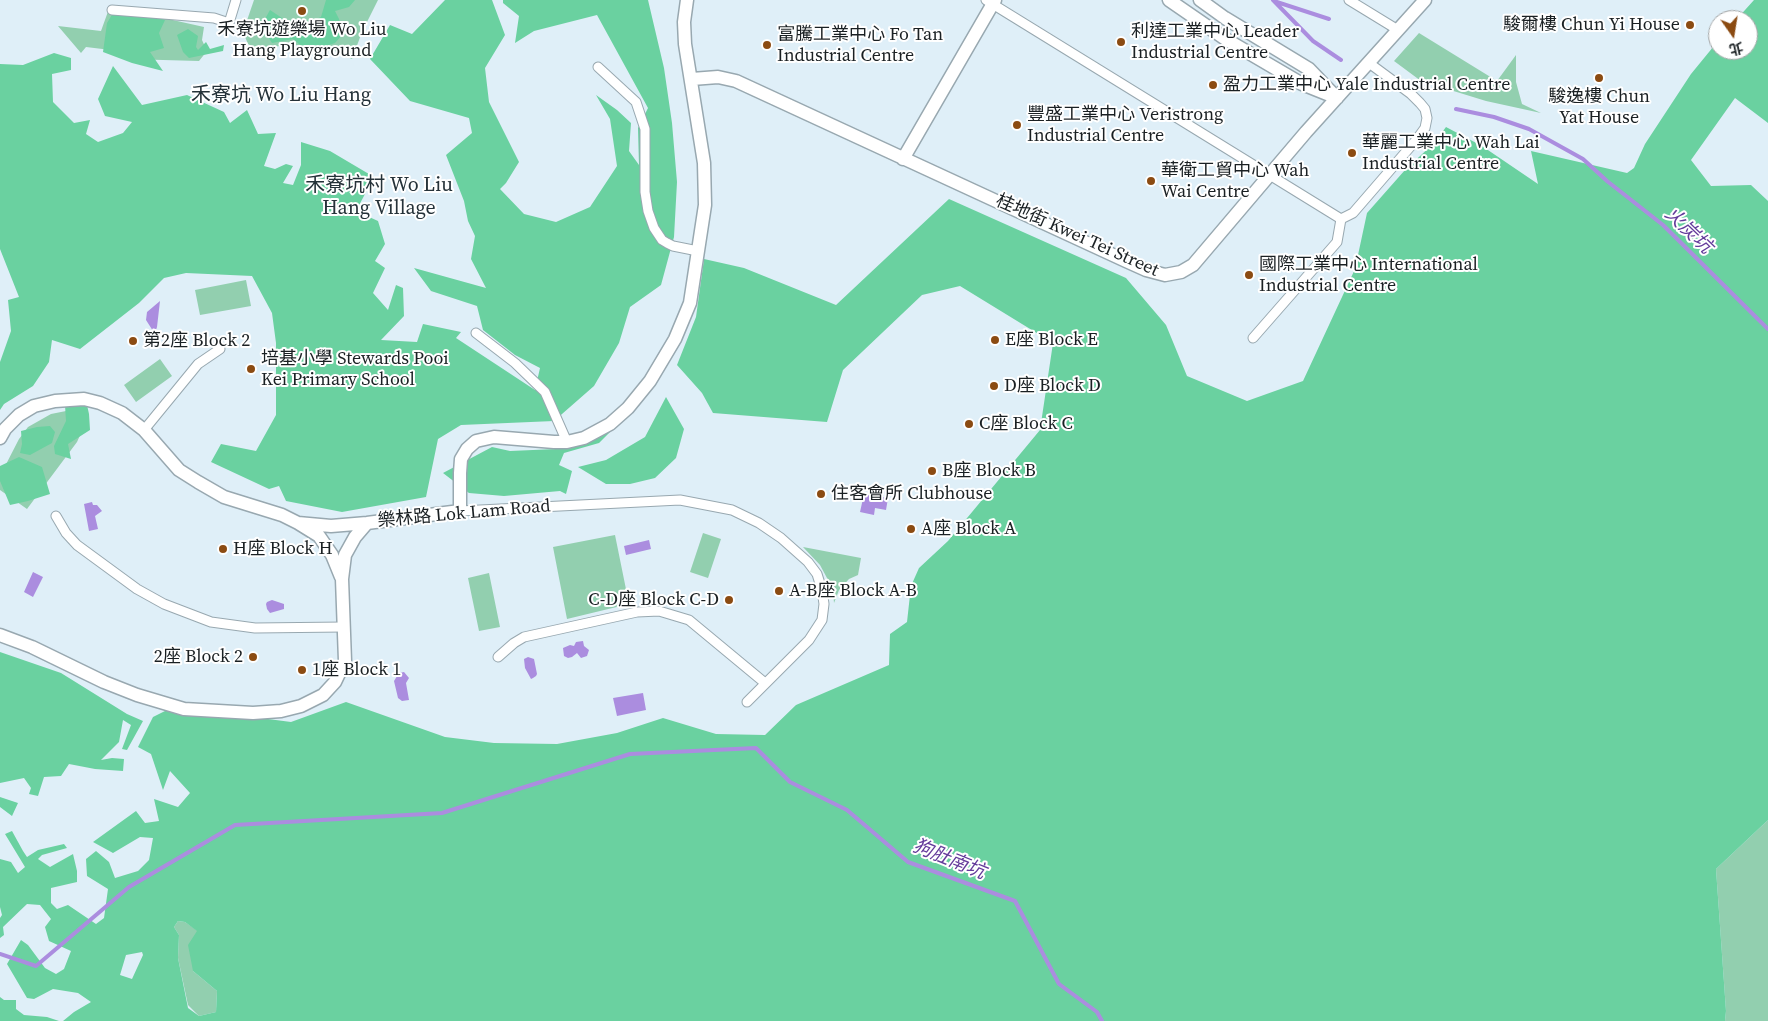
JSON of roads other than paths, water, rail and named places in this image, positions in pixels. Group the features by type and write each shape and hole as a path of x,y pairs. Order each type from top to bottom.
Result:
{"street":[{"path":"112,10 214,18 227,26 236,0"},
{"path":"460,511 461,460 467,449 476,441 494,437 567,442 590,436 610,424 628,408 654,375 675,339 686,315 692,291 705,205 705,175 692,79 685,44 684,22 687,0"},
{"path":"1170,0 1227,40 1302,84 1337,98"},
{"path":"1200,0 1224,18 1309,69 1337,98"},
{"path":"1349,0 1398,30"},
{"name":"桂地街 Kwei Tei Street","path":"692,79 718,77 736,81 1146,270 1165,275 1181,272 1193,265 1268,176 1425,0"},
{"path":"903,158 991,1 1341,220"},
{"path":"1253,338 1337,242 1341,220 1353,213 1425,128 1427,118 1425,109 1420,103 1402,86 1369,63"},
{"path":"598,67 636,102 646,129 646,192 648,211 654,228 662,240 667,243 680,248 698,251"},
{"path":"476,333 515,363 545,392 567,442"},
{"path":"144,430 198,364 220,349"},
{"path":"0,438 19,415 34,406 55,401 84,400 100,403 122,414 144,430 179,470 198,482 224,497 282,515 319,536 332,555 342,579"},
{"name":"樂林路 Lok Lam Road","path":"0,634 32,647 104,682 137,695 184,709 253,713 281,711 301,706 323,695 335,682 345,661 342,579 345,554 355,536 368,523 460,511 680,500 732,510 759,523 781,538 808,562 817,574 824,604 822,620 809,640 747,702"},
{"path":"56,516 66,533 77,545 137,589 164,604 211,622 255,628 344,627"},
{"path":"298,523 331,526 368,523"},
{"path":"498,657 524,637 637,612 659,611 689,620 766,683"}],"waterway":[{"path":"1273,0 1313,41 1341,60"},
{"path":"1274,1 1329,19"},
{"name":"火炭坑","path":"1456,109 1494,117 1529,129 1583,159 1607,181 1663,225 1768,329"},
{"name":"狗肚南坑","path":"0,954 36,966 129,887 235,825 442,813 630,754 756,748 790,782 847,810 908,862 1015,901 1059,984 1097,1012 1102,1021"}],"place":[{"name":"禾寮坑遊樂場 Wo Liu Hang Playground","path":"302,11"},
{"name":"駿爾樓 Chun Yi House","path":"1690,25"},
{"name":"利達工業中心 Leader Industrial Centre","path":"1121,42"},
{"name":"富騰工業中心 Fo Tan Industrial Centre","path":"767,45"},
{"name":"駿逸樓 Chun Yat House","path":"1599,78"},
{"name":"盈力工業中心 Yale Industrial Centre","path":"1213,85"},
{"name":"豐盛工業中心 Veristrong Industrial Centre","path":"1017,125"},
{"name":"華麗工業中心 Wah Lai Industrial Centre","path":"1352,153"},
{"name":"華衛工貿中心 Wah Wai Centre","path":"1151,181"},
{"name":"國際工業中心 International Industrial Centre","path":"1249,275"},
{"name":"E座 Block E","path":"995,340"},
{"name":"第2座 Block 2","path":"133,341"},
{"name":"培基小學 Stewards Pooi Kei Primary School","path":"251,369"},
{"name":"D座 Block D","path":"994,386"},
{"name":"C座 Block C","path":"969,424"},
{"name":"B座 Block B","path":"932,471"},
{"name":"住客會所 Clubhouse","path":"821,494"},
{"name":"A座 Block A","path":"911,529"},
{"name":"H座 Block H","path":"223,549"},
{"name":"A-B座 Block A-B","path":"779,591"},
{"name":"C-D座 Block C-D","path":"729,600"},
{"name":"2座 Block 2","path":"253,657"},
{"name":"1座 Block 1","path":"302,670"}],"district":[{"name":"禾寮坑 Wo Liu Hang","path":"281,96"},
{"name":"禾寮坑村 Wo Liu Hang Village","path":"379,198"}]}
